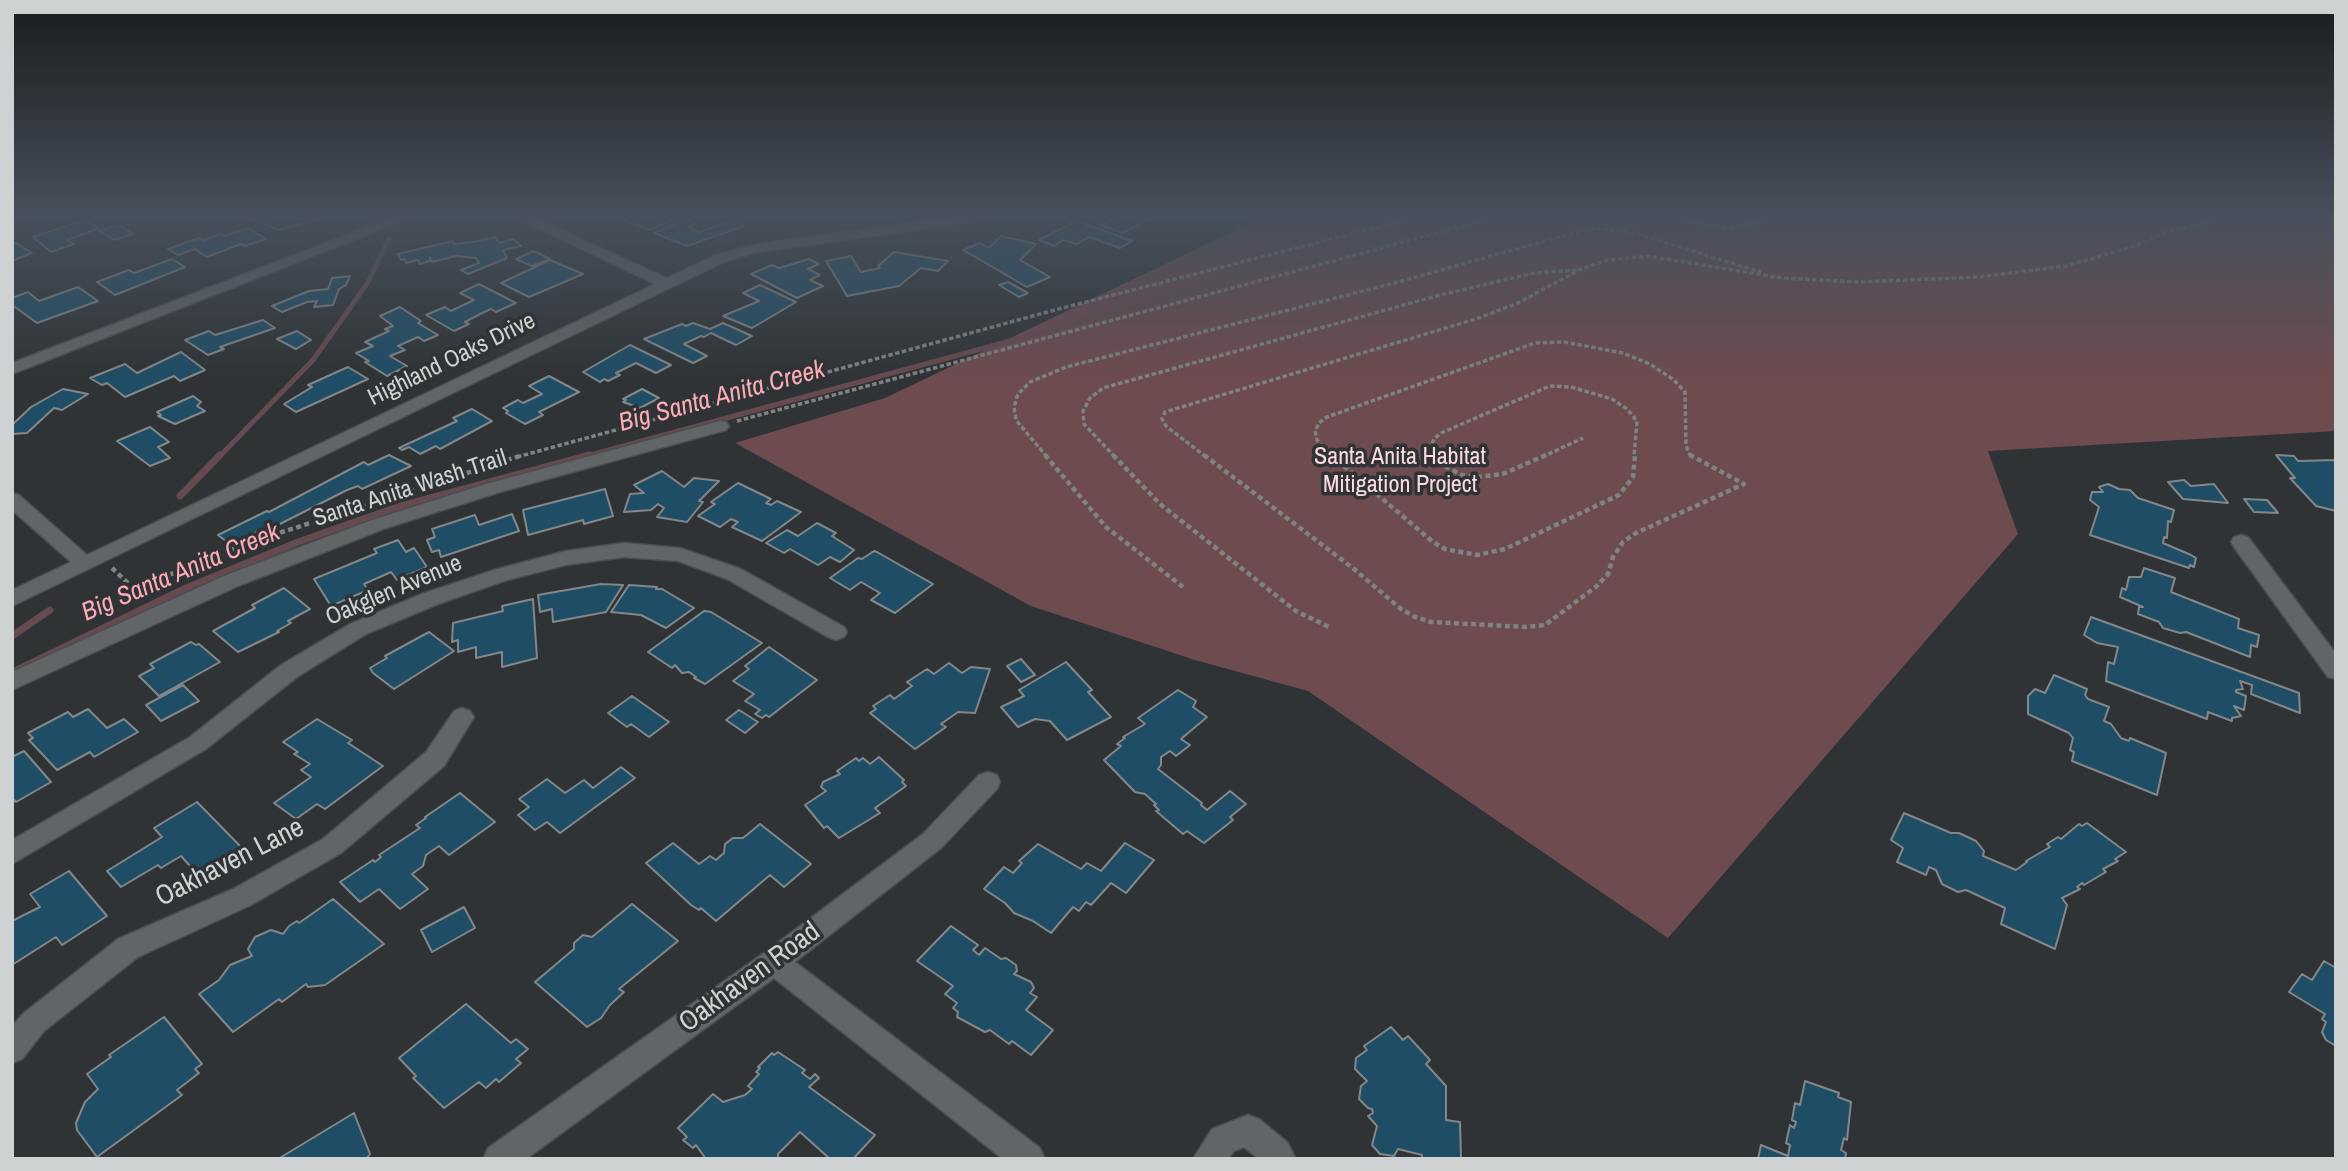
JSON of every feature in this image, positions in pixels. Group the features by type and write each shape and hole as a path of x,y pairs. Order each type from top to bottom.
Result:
{"street":[{"path":"12,369 261,273"},
{"path":"643,273 668,284"},
{"name":"Highland Oaks Drive","path":"12,599 691,273"},
{"name":"Santa Anita Wash Trail","path":"12,682 231,581 379,524 507,484 720,426"},
{"path":"12,499 92,561"},
{"path":"2241,542 2336,671"},
{"name":"Oakglen Avenue","path":"12,853 198,743 289,671 358,629 430,598 566,558 624,550 680,555 734,575 836,632"},
{"name":"Oakhaven Lane","path":"12,1049 34,1022 128,948 242,897 332,846 435,759 462,717"},
{"name":"Oakhaven Road","path":"499,1159 774,962 932,841 988,782"},
{"path":"774,962 1029,1159"},
{"path":"1209,1159 1223,1140 1248,1130 1280,1159"}],"path":[{"path":"92,561 134,589 248,543 482,466 1203,273"},
{"path":"720,426 1290,273"},
{"path":"1183,587 1106,527 1016,420 1014,407 1018,394 1030,382 1066,367 1432,273"},
{"path":"1329,627 1296,611 1160,504 1084,424 1083,411 1090,398 1103,388 1121,381 1440,295 1539,273"},
{"path":"1573,273 1518,303 1476,319 1289,377 1175,408 1165,412 1162,419 1166,426 1354,569 1401,609 1432,622 1475,625 1536,627 1552,621 1608,575 1613,557 1623,542 1636,533 1744,484 1690,456 1686,446 1685,392 1674,380 1650,364 1623,353 1564,342 1535,343 1327,417 1319,424 1315,431 1323,448 1433,542 1445,549 1477,555 1505,549 1619,495 1633,477 1637,421 1612,398 1572,387 1550,386 1441,433 1434,439 1431,447 1439,463 1462,475 1477,477 1503,474 1583,438"},
{"path":"1749,273 1782,278 1858,282 1978,277 2013,273"},
{"path":"1764,273 1782,278"}],"green space":[{"name":"Santa Anita Habitat Mitigation Project","path":"1147,273 2336,273 2336,431 1988,451 2018,534 1668,938 1308,691 1195,660 1031,606 735,443 885,398"}],"building":[{"path":"122,273 171,273 115,295 97,282"},
{"path":"523,273 583,274 529,297 501,283"},
{"path":"815,273 820,275 810,280 823,286 797,298 751,274"},
{"path":"833,273 915,273 899,286 847,296"},
{"path":"1002,273 1042,273 1050,277 1027,287"},
{"path":"350,276 346,285 339,289 333,305 314,307 317,301 307,302 282,312 272,306 309,291 328,289 332,278"},
{"path":"1008,282 1028,293 1019,297 999,285"},
{"path":"479,284 516,303 496,312 491,309 465,322 469,324 454,331 426,315 445,307 451,311 474,300 460,293"},
{"path":"760,285 796,302 752,328 723,316 759,301 743,293"},
{"path":"78,287 98,301 37,323 12,305 12,298 28,292 39,301"},
{"path":"400,307 421,321 418,323 438,335 424,341 418,337 398,346 405,350 390,356 407,366 387,376 356,353 373,346 365,342 389,331 385,329 393,326 380,316"},
{"path":"263,320 275,328 220,347 224,349 208,355 185,340 209,331 215,335"},
{"path":"693,323 710,329 723,323 752,336 736,345 711,333 701,336 684,344 707,356 693,363 644,339 682,324 686,326"},
{"path":"297,331 311,340 296,349 277,339"},
{"path":"630,345 671,365 656,373 636,363 616,373 620,375 600,382 583,372"},
{"path":"181,352 205,370 180,381 174,376 125,397 107,383 102,385 90,378 125,364 137,373"},
{"path":"348,367 368,379 296,412 284,404 312,387 308,385"},
{"path":"549,376 579,392 539,412 543,415 525,424 506,413 508,411 503,408 518,400 523,403 542,394 529,386"},
{"path":"63,389 88,394 62,410 54,408 27,433 12,434 12,425 31,407"},
{"path":"642,389 659,398 640,408 623,402 626,400 623,399"},
{"path":"193,396 201,402 197,406 205,411 175,424 158,416 161,415 157,412"},
{"path":"472,409 492,421 440,449 436,446 420,454 409,447 402,450 399,448 457,421 453,418"},
{"path":"150,427 169,442 158,447 170,458 150,466 117,441"},
{"path":"389,455 411,466 362,489 358,486 347,490 274,527 271,525 231,545 218,535 269,512 364,462 368,465"},
{"path":"2276,455 2294,456 2298,461 2336,460 2336,511 2316,506 2290,478 2295,478"},
{"path":"662,471 684,487 694,478 719,481 699,501 703,502 687,522 657,517 664,508 658,504 651,510 624,512 630,494 644,493 634,485"},
{"path":"2184,480 2191,486 2214,484 2228,503 2183,499 2168,482"},
{"path":"738,483 771,499 766,503 771,505 777,501 801,512 762,541 732,527 738,522 731,519 720,527 698,516 715,504 711,502"},
{"path":"2108,484 2130,490 2138,498 2174,510 2171,522 2168,521 2167,538 2164,537 2163,543 2196,558 2194,567 2190,565 2189,568 2090,535 2099,507 2090,500 2092,492 2103,492 2099,487"},
{"path":"605,489 613,516 584,524 583,520 528,535 523,510"},
{"path":"2244,499 2267,500 2278,513 2254,512"},
{"path":"512,514 519,531 441,557 439,550 432,552 427,540 435,537 432,529 475,515 479,525"},
{"path":"817,523 836,533 832,536 854,550 840,562 830,557 818,565 790,549 784,553 766,543 787,530 798,536"},
{"path":"398,540 406,552 414,548 427,567 397,580 391,572 364,584 368,590 331,606 314,579 377,553 374,549"},
{"path":"874,551 933,584 895,613 871,600 880,593 861,582 850,590 830,578 858,558 862,559"},
{"path":"2144,568 2175,578 2171,592 2239,619 2238,628 2259,635 2257,647 2251,645 2250,657 2186,632 2163,628 2159,622 2138,614 2139,607 2143,607 2120,597 2122,588 2126,590 2129,577 2141,577"},
{"path":"601,584 623,585 606,612 553,622 552,609 540,612 538,595"},
{"path":"629,585 657,587 656,589 662,589 694,608 666,628 641,615 611,612"},
{"path":"284,588 310,609 288,621 291,623 277,631 279,632 238,652 213,631 255,608 252,605"},
{"path":"533,599 537,658 502,667 502,652 476,658 476,647 458,652 458,640 452,642 453,623 503,611 502,606"},
{"path":"704,611 711,612 762,643 705,684 689,672 682,673 675,665 672,668 648,652"},
{"path":"2091,617 2299,693 2300,713 2251,694 2252,685 2240,681 2243,689 2236,692 2246,696 2244,710 2234,706 2241,716 2232,718 2232,721 2208,712 2207,719 2106,681 2108,662 2114,664 2118,647 2097,643 2084,635"},
{"path":"429,632 454,651 394,689 373,673 370,668 387,658 385,656"},
{"path":"191,642 199,644 220,662 159,696 139,676 154,668 150,664"},
{"path":"769,647 817,680 769,717 766,715 762,718 755,714 760,710 745,701 754,694 733,681 749,669 745,666"},
{"path":"1021,659 1035,675 1021,682 1007,666"},
{"path":"1066,662 1092,690 1088,692 1111,717 1067,740 1050,721 1035,719 1018,727 1001,707 1024,696 1019,690"},
{"path":"949,663 962,673 971,667 990,669 975,713 958,712 941,724 946,727 915,749 870,713 876,709 873,706 890,695 894,699 912,686 907,682 927,669 934,674"},
{"path":"2054,675 2087,689 2085,695 2088,699 2109,707 2104,721 2111,724 2121,738 2129,741 2130,738 2166,753 2157,795 2072,761 2074,752 2070,750 2073,738 2069,733 2028,714 2028,696 2035,689 2045,693"},
{"path":"183,685 199,701 161,721 146,705"},
{"path":"1178,690 1196,701 1193,707 1207,717 1181,739 1190,745 1176,756 1170,751 1161,757 1158,769 1202,803 1207,810 1230,791 1246,804 1230,817 1233,820 1204,843 1187,831 1183,834 1156,811 1159,810 1154,805 1156,804 1145,794 1135,792 1104,760 1121,746 1117,744 1125,738 1123,737 1145,724 1138,718"},
{"path":"632,696 669,722 649,737 631,724 627,727 608,713"},
{"path":"88,709 107,728 124,719 138,732 94,757 90,752 57,770 29,740 33,738 28,733 68,712 73,717"},
{"path":"739,710 758,722 745,733 726,720"},
{"path":"317,719 352,740 348,743 383,766 325,809 317,804 296,819 274,803 311,777 301,770 310,764 294,754 298,752 283,742"},
{"path":"24,751 51,782 16,802 12,798 12,757"},
{"path":"879,757 904,780 902,782 906,786 875,808 880,813 839,838 827,826 824,828 805,805 826,791 821,787 823,782 840,774 837,771 856,758 859,761 863,758 870,764"},
{"path":"621,767 635,778 560,833 547,822 535,830 518,815 529,807 519,799 547,779 565,793 584,780 593,788"},
{"path":"460,793 495,822 449,855 439,846 426,855 423,866 412,874 428,889 400,909 379,889 360,902 340,882 373,860 375,862 381,857 379,855 420,828 416,825 425,817"},
{"path":"197,802 245,851 202,879 181,856 161,868 158,865 121,887 107,871 162,837 154,828"},
{"path":"1904,813 1976,841 1984,851 1983,856 2016,870 2050,847 2047,844 2058,837 2061,839 2079,824 2082,826 2087,823 2126,852 2115,859 2118,861 2103,869 2106,872 2084,885 2082,883 2077,887 2080,889 2062,898 2067,905 2055,949 2001,924 2005,908 1966,890 1958,892 1942,884 1936,870 1929,867 1926,875 1897,862 1903,848 1891,840"},
{"path":"760,824 811,864 784,887 770,875 716,921 701,908 699,910 691,905 646,863 673,843 699,864 710,856 716,860 724,853 725,844 733,838 743,838"},
{"path":"1125,843 1154,860 1126,893 1111,883 1091,905 1086,902 1079,911 1073,907 1051,933 1014,913 1005,903 984,889 1004,867 1013,873 1022,863 1019,861 1038,844 1081,869 1087,863 1101,871"},
{"path":"69,871 107,916 62,945 56,937 12,965 12,921 40,907 30,894"},
{"path":"333,899 384,944 325,985 308,987 306,984 282,1002 279,999 233,1032 199,994 219,980 230,965 252,956 248,949 255,937 271,930 283,934 289,926 297,921 299,923"},
{"path":"632,904 678,941 619,989 624,992 601,1018 587,1027 535,982 574,949 574,943 583,935 592,937"},
{"path":"464,907 475,928 432,952 421,930"},
{"path":"951,926 978,945 973,950 979,955 985,948 1001,959 1006,958 1016,965 1017,971 1014,974 1031,982 1034,988 1030,993 1037,997 1026,1010 1053,1030 1031,1055 1012,1041 1009,1044 990,1030 985,1032 957,1017 958,1012 953,1008 957,1003 945,994 953,986 917,961"},
{"path":"2324,961 2336,968 2336,1046 2326,1040 2322,1032 2326,1022 2322,1019 2325,1014 2289,992 2302,974 2312,980"},
{"path":"466,1004 511,1043 516,1039 528,1049 516,1059 521,1063 499,1082 496,1079 486,1088 479,1082 444,1108 413,1078 416,1076 399,1058"},
{"path":"164,1017 202,1064 195,1069 199,1073 177,1090 182,1095 97,1157 77,1130 76,1123 85,1102 98,1089 87,1074 111,1057 109,1055"},
{"path":"1391,1027 1403,1040 1408,1036 1430,1060 1426,1064 1446,1086 1446,1120 1460,1122 1461,1159 1422,1159 1422,1155 1398,1149 1394,1156 1380,1154 1372,1145 1377,1126 1368,1116 1373,1113 1372,1109 1359,1099 1361,1086 1367,1081 1355,1069 1356,1058 1367,1050 1364,1046"},
{"path":"778,1052 805,1070 802,1073 810,1079 815,1074 819,1078 809,1087 875,1135 853,1159 830,1159 800,1132 778,1154 778,1159 706,1159 696,1145 693,1148 683,1140 687,1137 678,1128 713,1094 723,1102 745,1095 752,1089 748,1086 759,1074 756,1072 760,1068 758,1067 772,1053 774,1055"},
{"path":"1805,1081 1839,1093 1838,1097 1851,1102 1847,1140 1844,1138 1841,1150 1846,1153 1845,1159 1758,1159 1761,1145 1788,1156 1790,1145 1786,1143 1790,1125 1794,1128 1796,1122 1792,1120 1795,1103 1800,1105"},
{"path":"354,1113 370,1154 366,1159 278,1159"}],"waterway":[{"path":"219,457 313,360 373,273"},
{"name":"Big Santa Anita Creek","path":"583,457 1262,273"},
{"path":"180,496 220,455"},
{"name":"Big Santa Anita Creek","path":"17,670 186,588 298,542 397,507 590,455"},
{"path":"12,636 50,610"}]}
